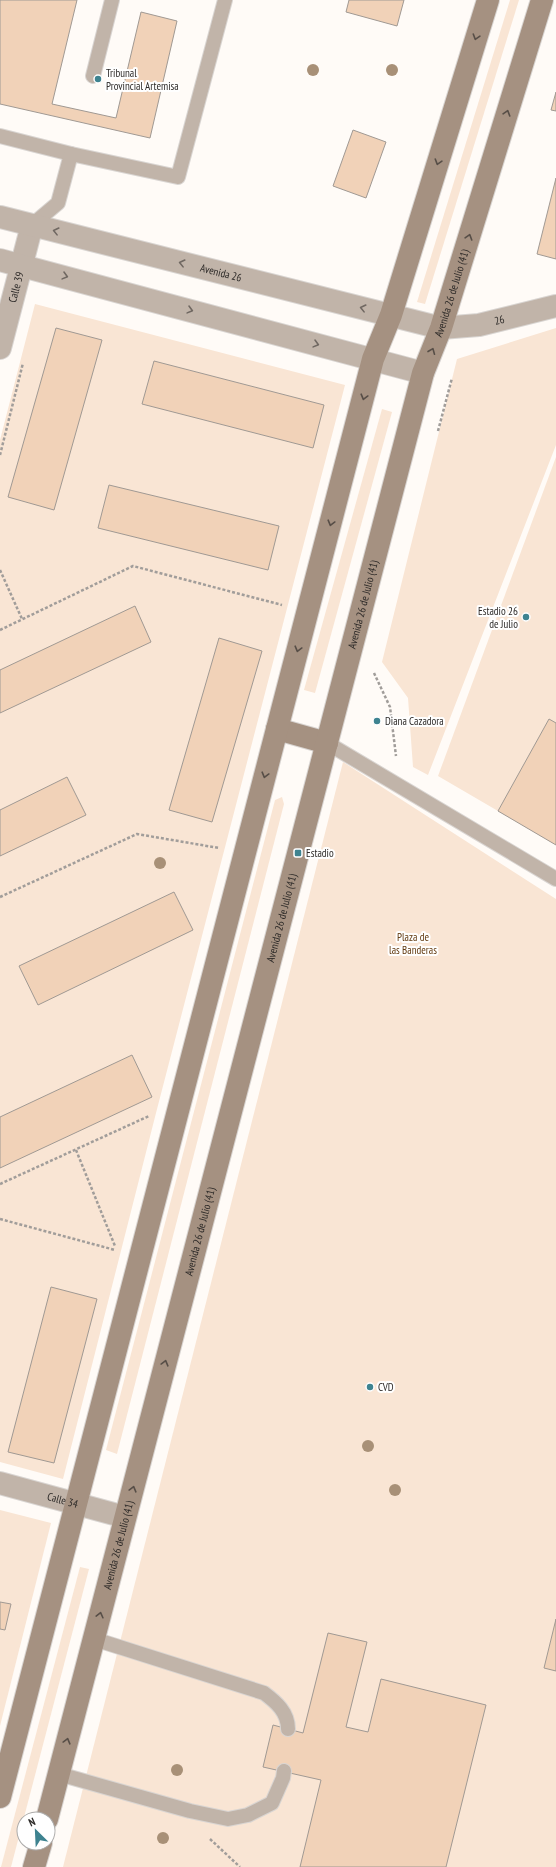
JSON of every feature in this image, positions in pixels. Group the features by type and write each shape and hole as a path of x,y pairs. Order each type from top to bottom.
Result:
{"main road":[{"path":"0,1797 6,1753 76,1503 374,359 391,315 488,0"},
{"name":"Avenida 26 de Julio (41)","path":"49,1811 423,373 441,328 542,0"},
{"path":"277,729 327,743"},
{"path":"34,1867 39,1851"}],"street":[{"name":"Avenida 26","path":"0,217 441,328"},
{"name":"Calle 39","path":"0,348 32,226"},
{"path":"0,260 423,373"},
{"name":"26","path":"441,328 479,325 556,306"},
{"name":"Calle 34","path":"0,1483 126,1516"}],"lane":[{"path":"93,76 112,0"},
{"path":"0,136 71,154 178,177 225,0"},
{"path":"32,226 58,203 71,154"},
{"path":"327,743 556,879"},
{"path":"94,1639 264,1693 278,1704 288,1720 288,1729"},
{"path":"59,1774 190,1811 228,1819 248,1815 272,1803 283,1778 284,1771"}],"path":[{"path":"437,435 453,373"},
{"path":"0,630 133,566 308,613"},
{"path":"0,570 22,620"},
{"path":"372,680 375,665"},
{"path":"373,673 390,707 394,734 398,786"},
{"path":"0,896 137,834 245,854"},
{"path":"0,1184 156,1113 179,1106"},
{"path":"0,1219 117,1250 76,1150"}],"green space":[{"path":"510,0 519,0 425,304 417,302"},
{"path":"35,304 345,385 156,1113 63,1479 0,1462 0,440"},
{"path":"556,328 556,445 428,775 413,767 408,698 382,662 457,359"},
{"path":"382,409 392,412 315,693 304,690"},
{"name":"Estadio 26 de Julio","path":"556,457 556,845 438,776"},
{"name":"CVD","path":"343,762 556,899 556,1867 63,1867"},
{"path":"282,797 284,804 117,1454 106,1450 275,800"},
{"path":"0,1510 51,1523 0,1726"},
{"path":"80,1567 89,1569 26,1811 16,1811 16,1848 11,1867 1,1867"}],"building":[{"path":"0,0 77,0 52,104 116,118 141,12 177,21 150,138 0,104"},
{"path":"349,0 404,0 397,26 346,12"},
{"path":"556,92 556,111 551,110"},
{"path":"353,130 386,142 366,198 333,186"},
{"path":"556,178 556,259 537,254"},
{"path":"56,328 102,340 54,510 8,497"},
{"path":"154,361 324,405 313,448 142,404"},
{"path":"109,485 279,526 268,570 98,528"},
{"path":"135,606 151,642 0,713 0,670"},
{"path":"219,638 262,651 212,822 169,810"},
{"path":"549,719 556,723 556,845 498,811"},
{"path":"67,777 86,815 0,856 0,810"},
{"path":"174,892 193,930 38,1005 19,966"},
{"path":"132,1055 152,1097 0,1168 0,1117"},
{"path":"51,1287 97,1299 54,1463 8,1452"},
{"path":"0,1602 11,1604 5,1630 0,1629"},
{"path":"556,1619 556,1671 544,1668"},
{"path":"328,1633 367,1642 346,1727 368,1732 381,1679 486,1705 446,1867 300,1867 321,1780 263,1767 273,1725 303,1733"}],"place":[{"name":"Tribunal Provincial Artemisa","path":"98,79"},
{"name":"Estadio 26 de Julio","path":"526,617"},
{"name":"Diana Cazadora","path":"377,721"},
{"name":"Estadio","path":"298,853"},
{"name":"CVD","path":"370,1387"}],"park label":[{"name":"Plaza de las Banderas","path":"413,943"}]}
